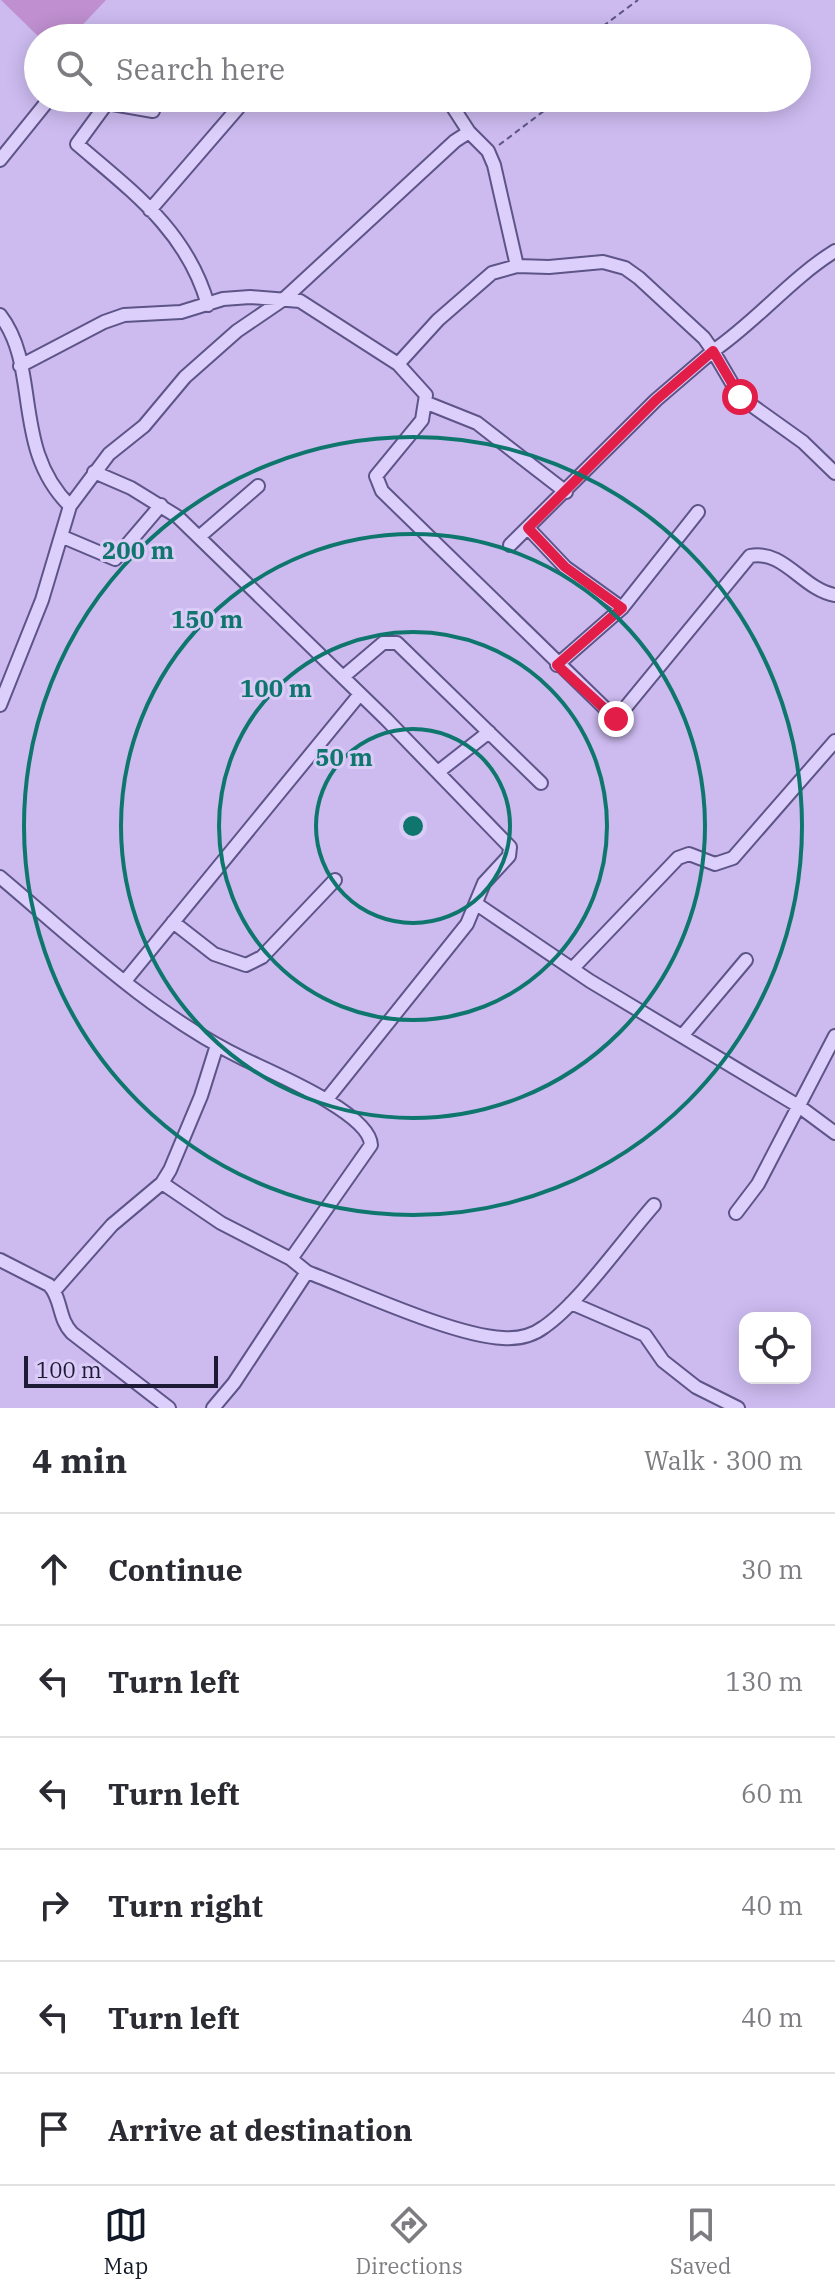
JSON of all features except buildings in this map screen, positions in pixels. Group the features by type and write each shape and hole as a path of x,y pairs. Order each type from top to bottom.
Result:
{"street":[{"path":"0,160 39,112"},
{"path":"96,112 77,144 150,210 187,250 208,305"},
{"path":"150,210 235,112"},
{"path":"456,112 469,132 488,151 517,266"},
{"path":"0,705 26,644 63,537 70,506 94,472 109,454 144,426 185,377 237,331 284,299 455,141 469,132"},
{"path":"510,545 656,400 713,351 746,328 793,281 835,251"},
{"path":"398,364 438,320 492,273 517,266 549,267 603,262 625,268 687,321 713,351 740,397 803,442 835,473"},
{"path":"20,366 104,322 124,315 181,312 223,299 250,297 300,301 398,364 420,385 427,403 422,420 376,476 377,484 557,665 616,719 750,556 763,553 814,586 835,595"},
{"path":"0,315 16,344 37,453 48,477 70,506"},
{"path":"427,403 477,423 566,492"},
{"path":"94,472 161,505 199,537 343,677 510,847 509,856 484,883 478,905 467,924 327,1099"},
{"path":"199,537 258,486"},
{"path":"63,537 115,559 161,505"},
{"path":"557,665 622,608 698,512"},
{"path":"528,528 565,567 622,608"},
{"path":"343,677 383,643 393,641 541,783"},
{"path":"125,981 360,694"},
{"path":"438,772 489,732"},
{"path":"573,968 678,858 689,854 715,864 733,858 835,741"},
{"path":"0,877 125,981 217,1045 327,1099 364,1131 371,1145 291,1259"},
{"path":"173,922 214,954 246,965 262,957 335,880"},
{"path":"478,905 573,968 800,1107 835,1133"},
{"path":"682,1036 746,960"},
{"path":"736,1213 758,1184 835,1036"},
{"path":"54,1291 129,1208 162,1183 201,1096 217,1045"},
{"path":"162,1183 221,1223 291,1259 307,1272 445,1323 499,1338 520,1338 543,1328 571,1303 654,1205"},
{"path":"0,1260 54,1291 60,1316 72,1333 169,1408"},
{"path":"213,1408 234,1383 307,1272"},
{"path":"571,1303 645,1335 663,1361 696,1387 738,1408"}],"path":[{"path":"606,24 638,0"},
{"path":"488,151 544,112"}],"shaded area":[{"path":"1,0 106,0 83,24 26,24"}],"route":[{"path":"616,719 557,665 622,608 565,567 528,528 656,400 713,351 740,397"}]}
